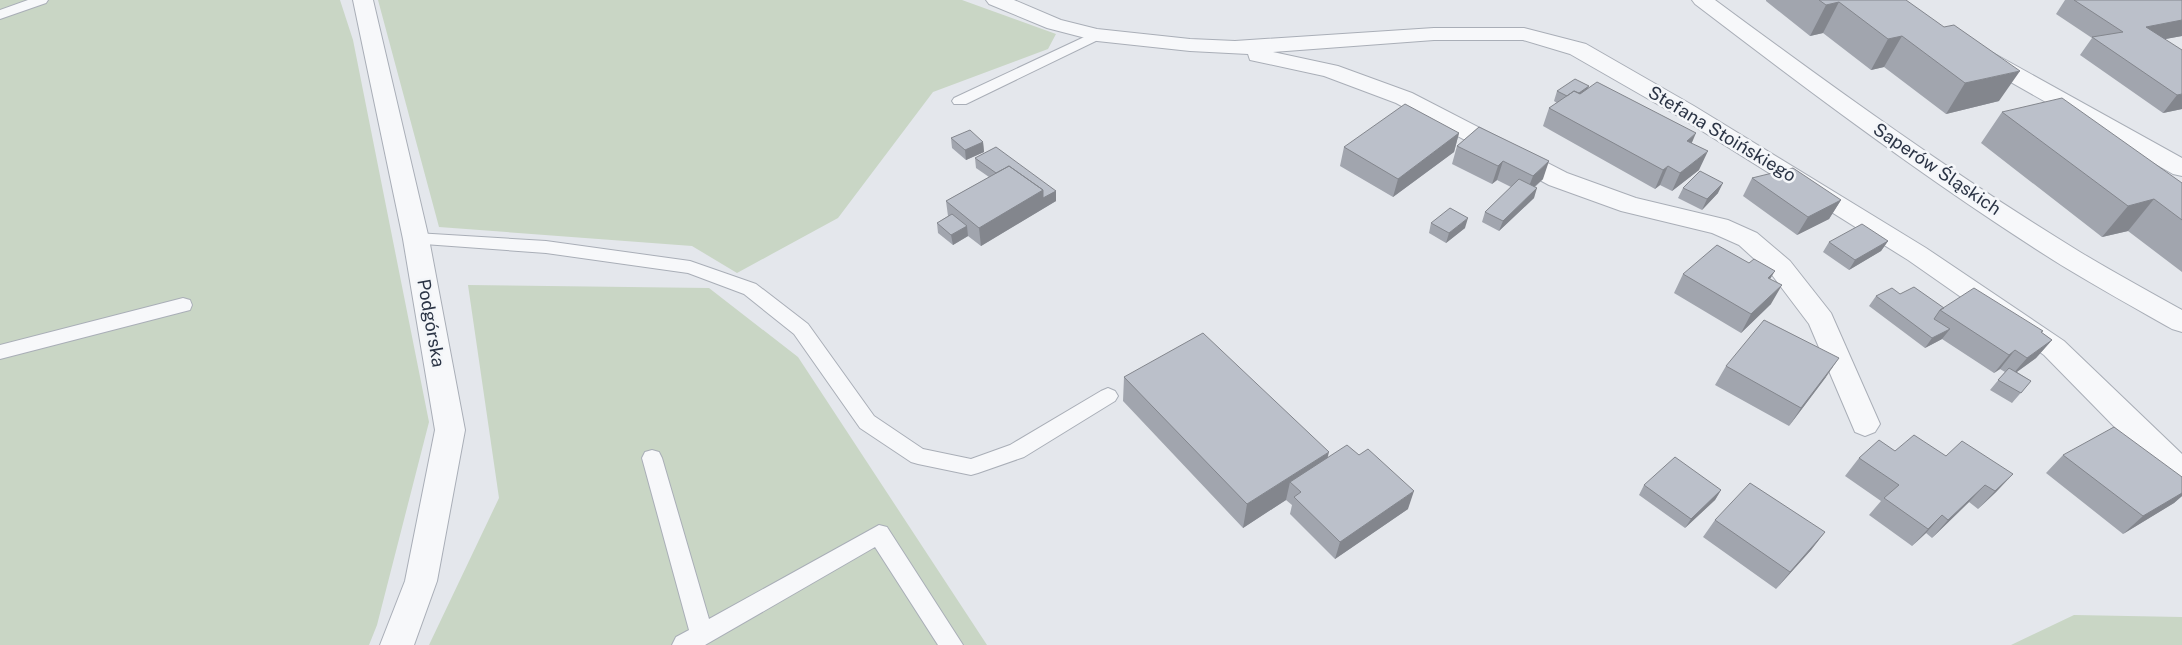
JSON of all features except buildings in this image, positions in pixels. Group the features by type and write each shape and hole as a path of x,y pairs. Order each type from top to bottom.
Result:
{"street":[{"name":"Podgórska","path":"363,0 416,239 450,430 421,581 397,645"},
{"name":"Stefana Stoińskiego","path":"996,0 1054,24 1097,35 1236,48 1434,34 1524,34 1578,50 1686,111 1909,249 2046,343 2182,472"},
{"name":"Saperów Śląskich","path":"1702,0 1821,90 1946,177 2072,259 2182,322"},
{"name":"Stefana Stoińskiego","path":"1236,48 1266,57 1330,71 1394,95 1558,179 1630,205 1719,226 1748,239 1781,268 1821,320 1864,424"},
{"path":"1968,48 2182,168"}],"lane":[{"path":"0,14 40,0"},
{"path":"960,102 1097,35"},
{"path":"416,239 546,247 690,267 750,289 801,329 867,422 918,456 972,467 1017,450 1108,396"},
{"path":"0,352 183,305"},
{"path":"652,458 693,640 879,534 951,645"}],"green space":[{"path":"0,0 340,0 353,40 429,422 377,625 369,645 0,645"},
{"path":"378,0 962,0 1056,34 1048,49 933,92 838,218 737,273 692,246 439,227"},
{"path":"468,285 709,288 798,357 987,645 429,645 499,498"},
{"path":"2074,615 2182,617 2182,645 2011,645"}]}
